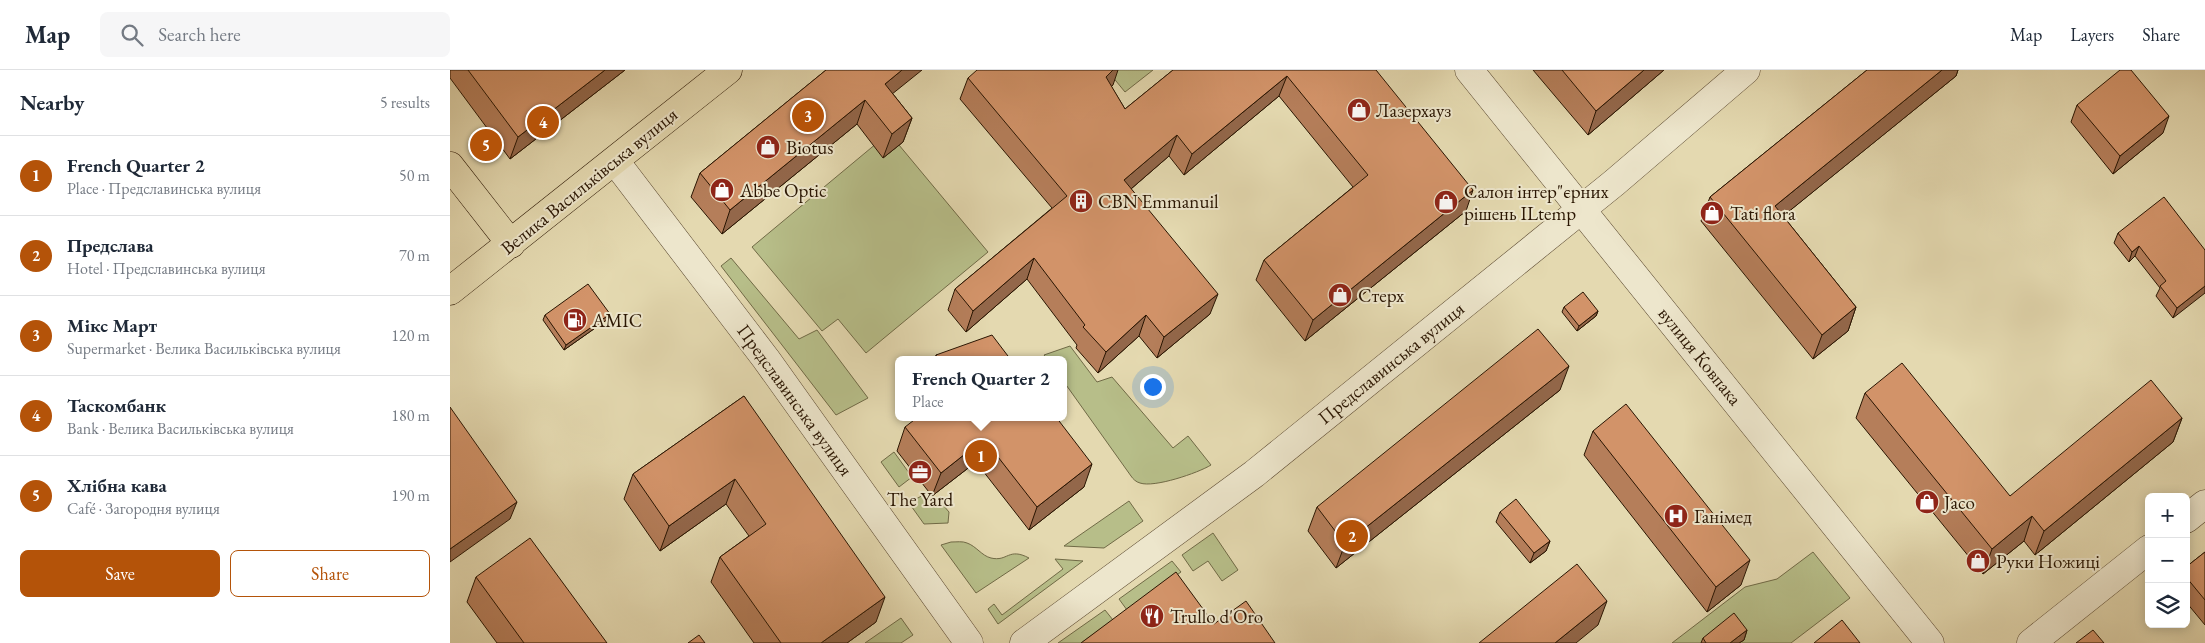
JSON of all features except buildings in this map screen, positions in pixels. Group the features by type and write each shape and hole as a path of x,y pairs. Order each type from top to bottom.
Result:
{"main road":[{"name":"Велика Васильківська вулиця","path":"450,291 728,70"},
{"path":"450,166 511,244"}],"street":[{"name":"вулиця Ковпака","path":"1470,70 1930,643"},
{"name":"Предславинська вулиця","path":"1024,643 1254,474 1581,209 1746,70"},
{"name":"Предславинська вулиця","path":"615,161 766,359 970,643"},
{"path":"2190,516 2205,504"},
{"path":"2031,643 2145,552"}],"green space":[{"path":"1107,70 1153,70 1125,92"},
{"path":"889,133 988,252 866,353 838,319 822,331 752,247"},
{"path":"731,258 799,339 817,330 868,398 836,415 721,266"},
{"path":"1070,346 1097,382 1112,377 1173,448 1188,436 1211,465 1187,476 1165,482 1147,484 1135,480 1067,386 1067,356 1044,355"},
{"path":"894,452 912,477 899,487 881,462"},
{"path":"925,494 935,505 943,505 949,512 948,523 924,524 909,503"},
{"path":"1129,501 1143,521 1104,548 1064,546"},
{"path":"1213,533 1238,570 1222,581 1208,561 1193,571 1182,555"},
{"path":"951,542 967,543 991,558 997,559 1017,554 1029,558 976,593 941,545"},
{"path":"1813,552 1850,598 1791,643 1672,643 1745,587 1777,579"},
{"path":"1055,559 1083,561 998,624 988,609 994,604 1002,615 1063,569"},
{"path":"1172,561 1181,572 1127,610 1119,599"},
{"path":"1105,610 1113,620 1081,643 1058,643"},
{"path":"901,618 913,635 901,643 865,643"}],"place":[{"name":"Лазерхауз","path":"1359,110"},
{"name":"Мікс Март","path":"808,116"},
{"name":"Таскомбанк","path":"543,122"},
{"name":"Хлібна кава","path":"486,145"},
{"name":"Biotus","path":"768,147"},
{"name":"Abbe Optic","path":"722,190"},
{"name":"CBN Emmanuil","path":"1081,201"},
{"name":"Салон інтер\"єрних рішень ILtemp","path":"1446,202"},
{"name":"Tati flora","path":"1712,213"},
{"name":"Стерх","path":"1340,295"},
{"name":"AMIC","path":"575,320"},
{"name":"French Quarter 2","path":"981,456"},
{"name":"The Yard","path":"920,472"},
{"name":"Jaco","path":"1927,502"},
{"name":"Ганімед","path":"1676,516"},
{"name":"Предслава","path":"1352,536"},
{"name":"Руки Ножиці","path":"1978,561"},
{"name":"Trullo d'Oro","path":"1152,616"}]}
